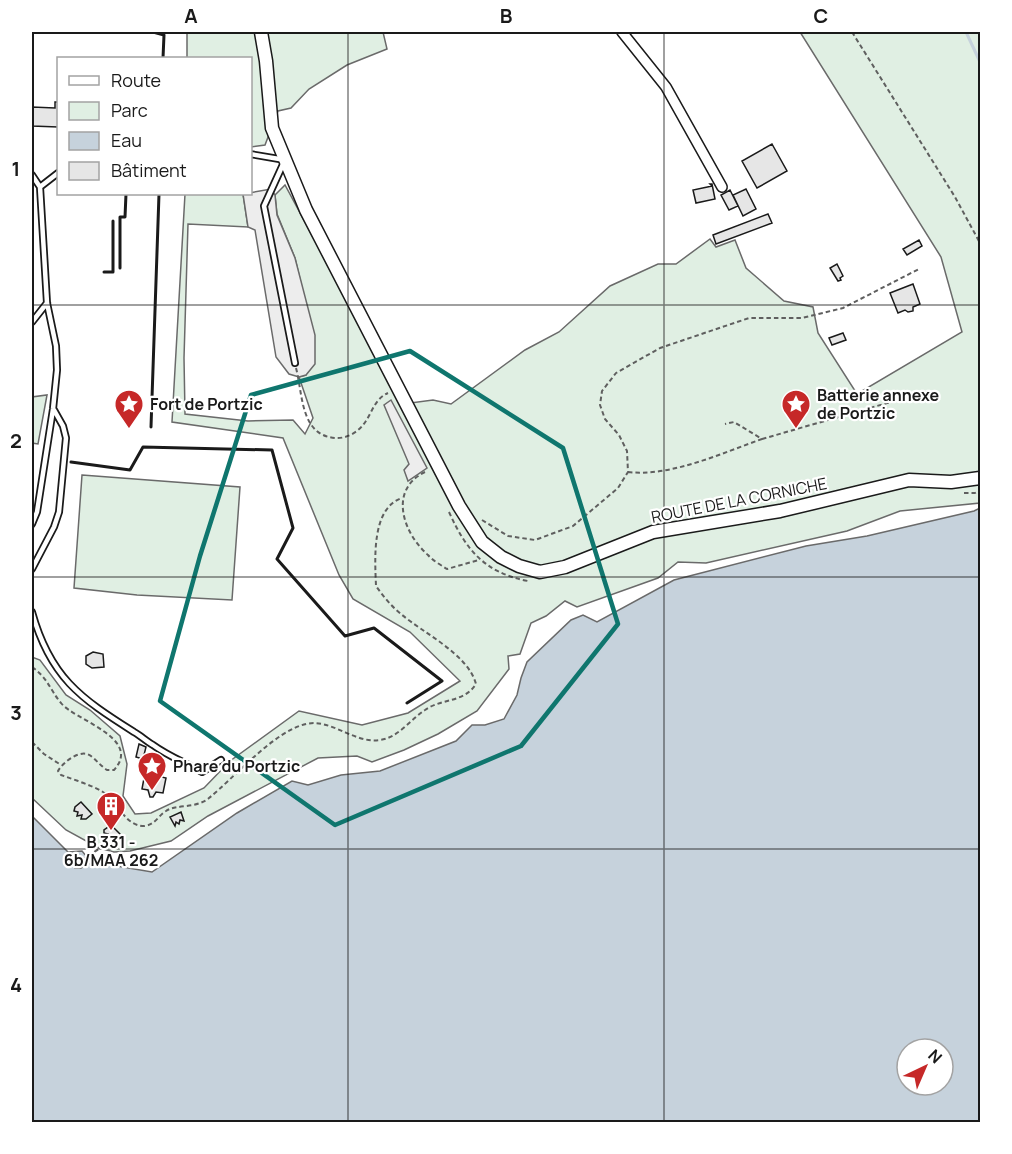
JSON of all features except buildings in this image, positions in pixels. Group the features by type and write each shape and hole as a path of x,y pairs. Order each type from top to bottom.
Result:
{"street":[{"name":"ROUTE DE LA CORNICHE","path":"261,32 272,128 306,210 459,506 482,542 501,557 519,566 540,572 565,567 653,532 780,511 909,480 951,482 981,478"},
{"path":"622,32 666,87 722,187"}],"lane":[{"path":"252,154 285,160 264,206 295,363"},
{"path":"40,187 57,174"},
{"path":"32,175 40,187 47,303 56,346 57,370 37,512 32,524"},
{"path":"32,322 47,303"},
{"path":"32,569 54,527 59,512 66,438 63,426 53,409"},
{"path":"32,612 52,661 67,681 89,703 154,746 202,772 221,760"}],"path":[{"path":"852,32 955,197 981,243"},
{"path":"478,518 508,536 535,540 573,526 618,488 628,472 627,451 619,435 605,419 600,405 602,391 616,374 660,348 749,318 802,318 843,308 919,269"},
{"path":"295,363 308,422 316,432 328,437 341,438 351,435 363,426 381,396 389,392"},
{"path":"628,472 640,474 671,469 922,393"},
{"path":"725,424 734,422 762,440"},
{"path":"425,472 416,477 408,486 402,498 405,525 427,555 447,569 479,560"},
{"path":"32,667 51,687 60,703 69,711 98,726 111,736 120,751 121,758 114,770 106,770 90,755 85,754 77,755 61,765 58,771 61,775 103,792 111,798 126,818 141,826 149,825 167,810 194,805 207,799 235,773 293,729 307,723 321,724 362,739 381,741 412,722 425,710 459,699 471,692 476,684 474,676 443,644 402,615 376,586 375,549 381,520 390,505 402,498"},
{"path":"32,742 44,754 61,765"},
{"path":"80,864 95,858 94,852 99,849 103,839 107,838"}],"highlighted area":[{"path":"410,351 563,448 618,624 521,746 335,825 160,701 200,556 251,395"}],"green space":[{"path":"187,32 383,32 387,49 347,65 309,89 291,108 278,111 265,145 252,147 252,57 187,57"},
{"path":"800,32 980,32 980,503 900,511 847,531 706,563 678,562 658,578 577,607 565,601 546,616 531,623 520,654 508,656 509,669 477,711 438,734 372,762 357,756 318,758 208,816 171,841 130,851 114,852 99,848 66,830 32,798 32,657 40,660 66,695 90,710 120,736 127,764 123,796 135,814 151,813 204,788 230,761 299,711 362,725 408,713 460,681 410,632 353,599 339,575 283,438 172,422 185,195 243,195 248,227 188,224 184,358 185,414 248,421 293,420 305,434 313,418 299,377 306,375 303,292 295,258 277,214 275,195 285,185 403,404 433,400 451,404 525,350 559,332 610,286 658,264 676,264 710,239 716,247 735,240 746,268 784,301 813,307 818,333 857,394 962,332 941,257"},
{"path":"47,395 38,444 32,443 32,397"},
{"path":"82,475 240,487 232,600 137,595 74,588"}],"shaded area":[{"path":"271,189 275,195 277,215 295,258 315,335 315,364 306,375 299,377 289,374 276,357 255,230 248,227 243,195 252,195 252,192"},
{"path":"391,400 427,468 408,481 404,470 409,464 384,405"}],"water":[{"path":"980,508 980,1122 32,1122 32,816 68,852 82,851 87,857 75,860 75,868 81,868 93,862 152,872 237,813 292,781 308,785 341,775 380,771 456,741 472,725 485,725 504,719 517,695 527,662 571,620 583,615 597,622 674,580 806,546 867,536"}],"waterway":[{"path":"966,32 980,62"}],"wall":[{"path":"153,32 164,35 163,57"},
{"path":"120,268 120,217 125,217 126,195"},
{"path":"151,427 159,195"},
{"path":"104,272 113,272 113,221"},
{"path":"71,462 130,470 143,447 272,450 293,528 277,559 345,636 374,628 442,681 407,703"}],"place":[{"name":"Fort de Portzic","path":"129,430"},
{"name":"Batterie annexe de Portzic","path":"796,430"},
{"name":"Phare du Portzic","path":"152,792"},
{"name":"B 331 - 6b/MAA 262","path":"111,832"}]}
